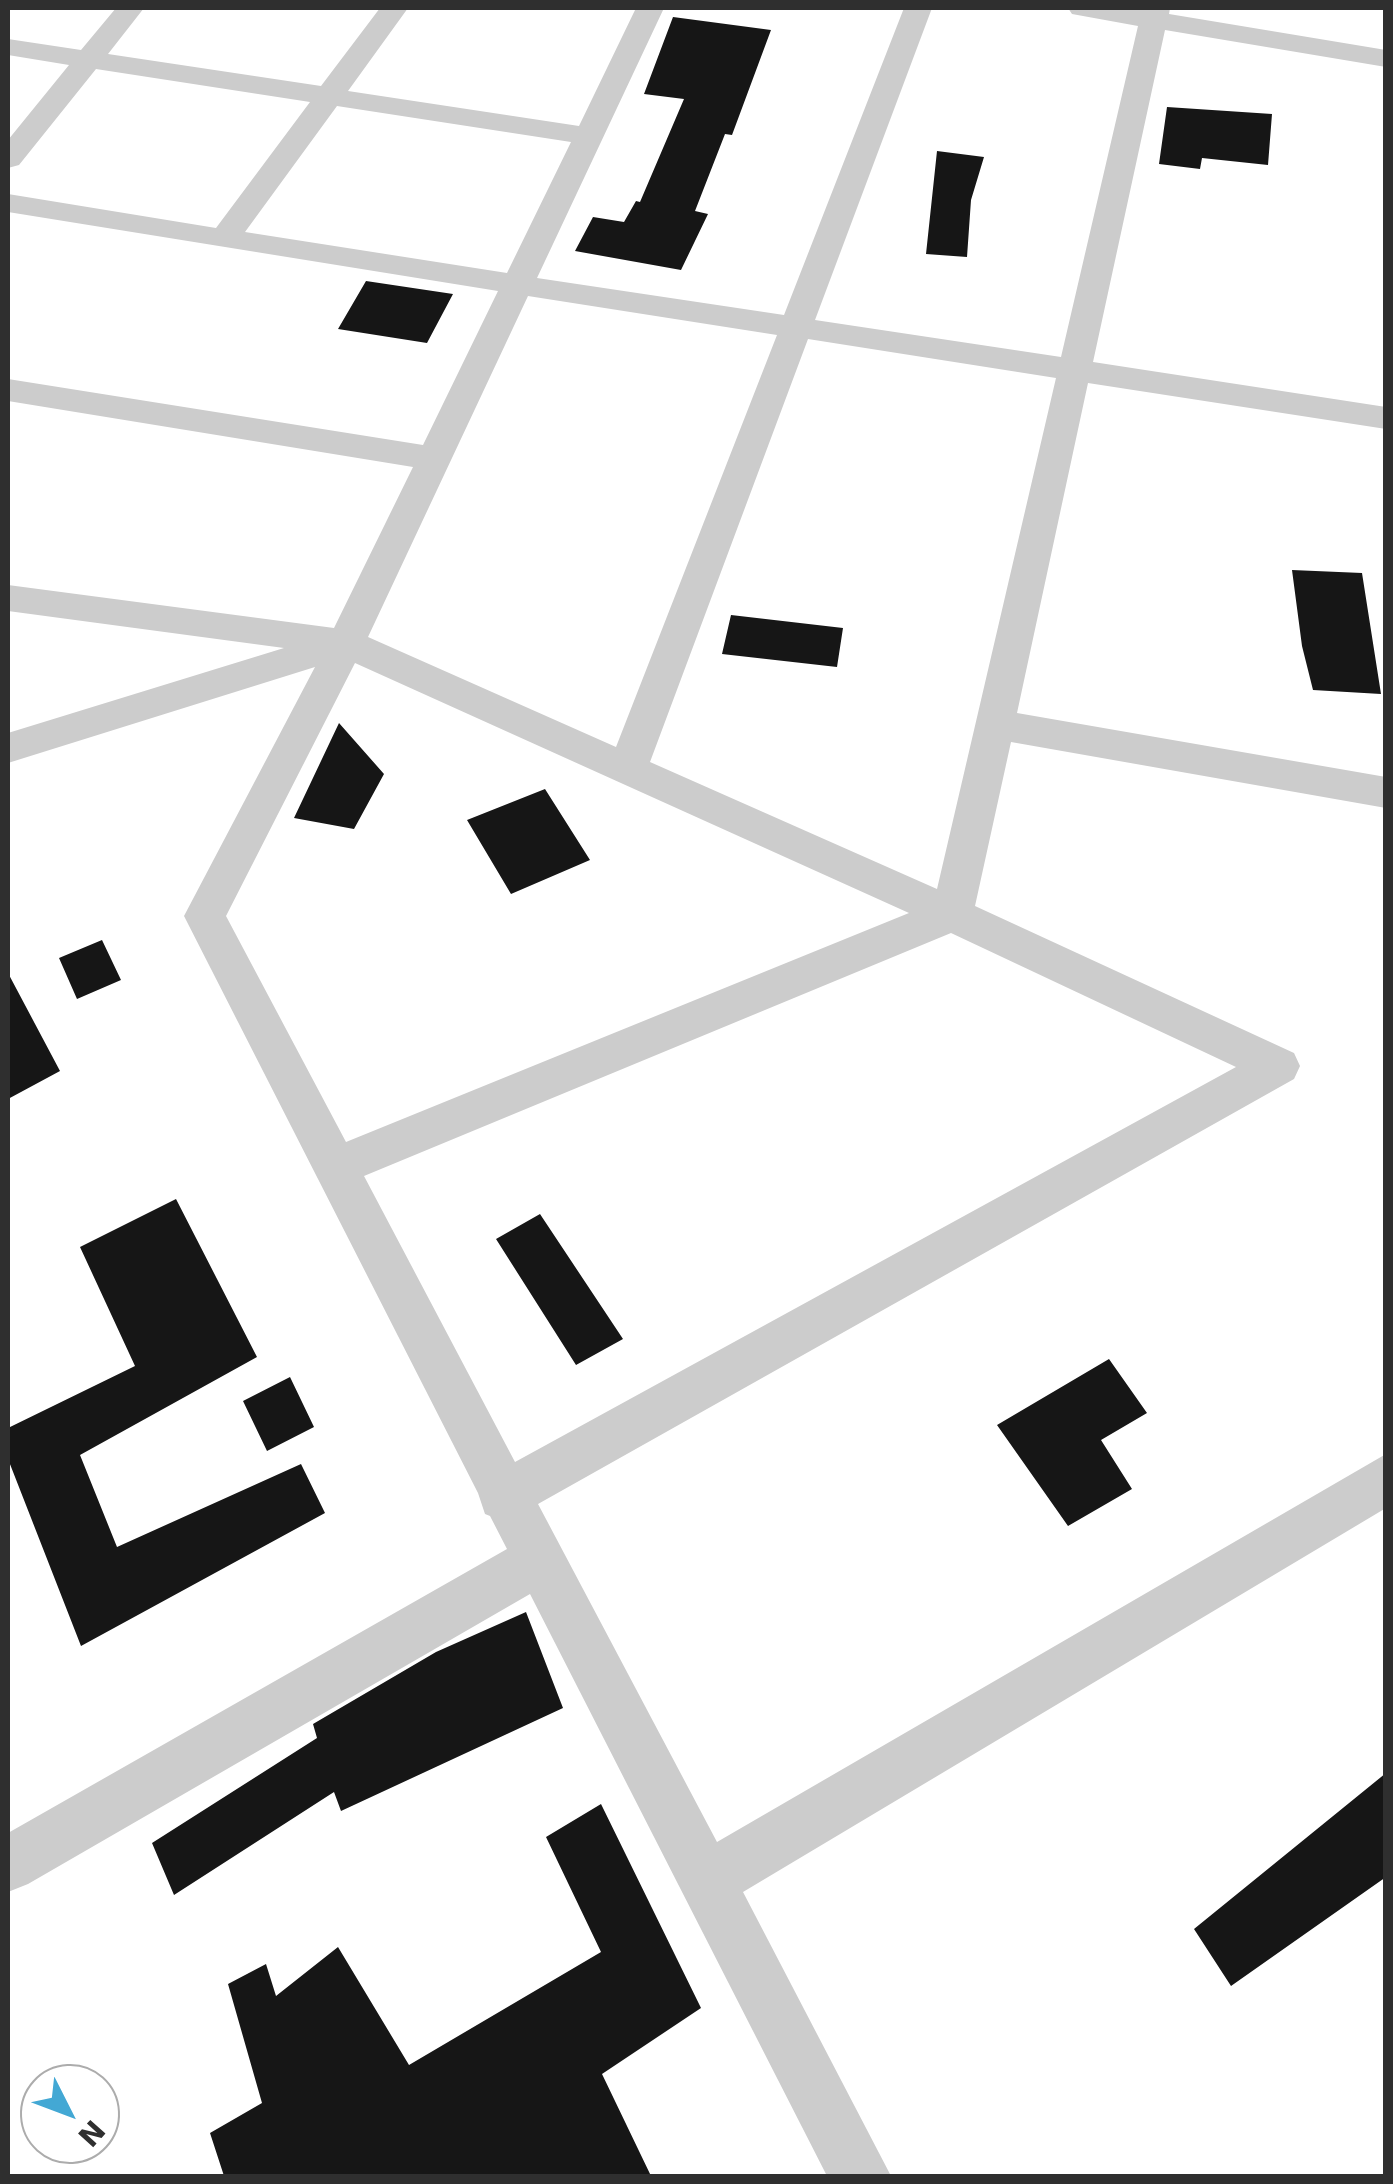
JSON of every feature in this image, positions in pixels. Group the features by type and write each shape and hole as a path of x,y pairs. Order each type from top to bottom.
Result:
{"street":[{"path":"8,159 130,8"},
{"path":"224,239 394,8"},
{"path":"650,8 431,458 346,643 205,916 503,1496 708,1880 860,2176"},
{"path":"626,770 918,8"},
{"path":"1082,8 1155,14 1386,59"},
{"path":"952,914 1155,14"},
{"path":"8,47 587,136"},
{"path":"8,203 514,287 798,326 1386,418"},
{"path":"8,390 431,458"},
{"path":"8,598 346,643 952,914 1278,1066 503,1496"},
{"path":"8,748 346,643"},
{"path":"994,724 1386,793"},
{"path":"334,1166 952,914"},
{"path":"708,1880 1386,1480"},
{"path":"8,1864 538,1560"}],"building":[{"path":"673,17 771,30 732,135 725,134 695,211 708,214 681,270 575,251 593,217 624,222 636,201 640,202 684,99 644,94"},
{"path":"1167,107 1272,114 1268,165 1202,158 1200,169 1159,164"},
{"path":"937,151 984,157 971,200 967,257 926,254"},
{"path":"366,281 453,294 427,343 338,329"},
{"path":"1292,570 1362,573 1381,694 1313,690 1302,646"},
{"path":"731,615 843,628 837,667 722,654"},
{"path":"339,723 384,774 354,829 294,818"},
{"path":"545,789 590,860 511,894 467,820"},
{"path":"102,940 121,980 77,999 59,958"},
{"path":"8,973 60,1071 8,1099"},
{"path":"176,1199 257,1357 80,1455 117,1547 301,1464 325,1513 81,1646 8,1459 8,1428 135,1366 80,1247"},
{"path":"540,1214 623,1339 576,1365 496,1239"},
{"path":"1109,1359 1147,1413 1101,1440 1132,1489 1068,1526 997,1425"},
{"path":"290,1377 314,1427 267,1451 243,1401"},
{"path":"526,1612 563,1708 341,1811 334,1792 174,1895 152,1843 317,1738 313,1724 436,1652"},
{"path":"1386,1773 1386,1877 1231,1986 1194,1929"},
{"path":"601,1804 701,2008 602,2074 651,2176 224,2176 210,2133 262,2103 228,1984 266,1964 276,1996 338,1947 409,2065 601,1952 546,1837"}]}
